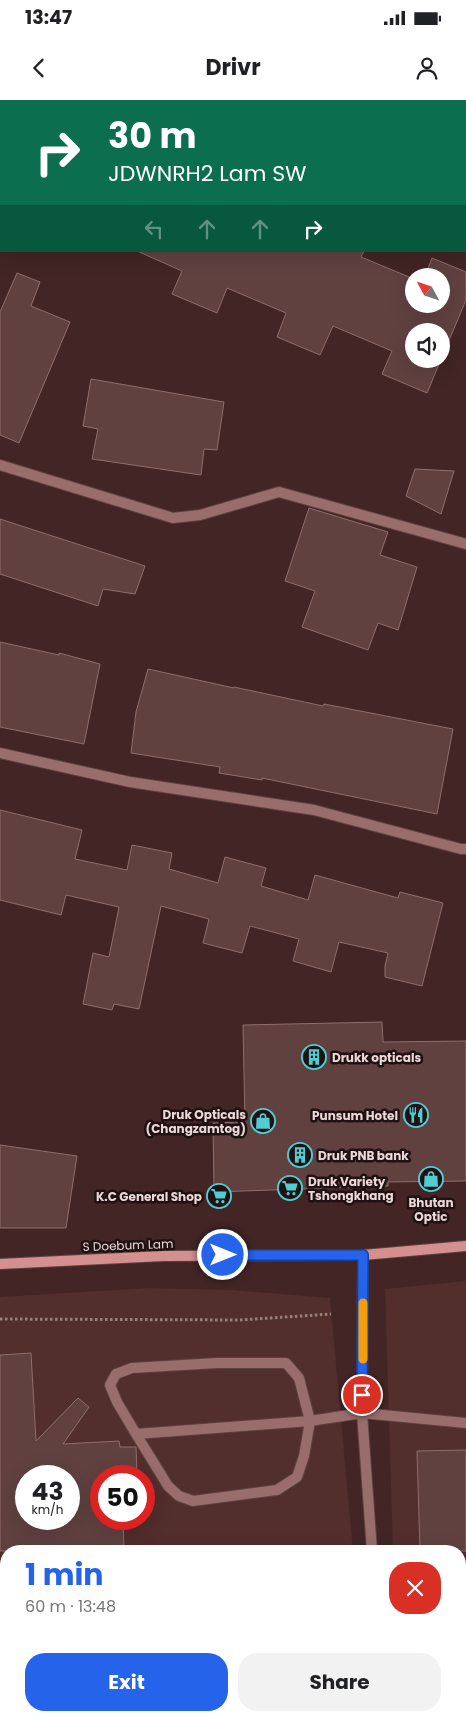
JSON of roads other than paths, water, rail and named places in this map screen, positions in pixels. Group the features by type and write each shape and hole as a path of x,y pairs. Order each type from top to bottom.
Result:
{"main road":[{"name":"S Doebum Lam","path":"0,1264 163,1256 363,1255 466,1246"}],"street":[{"path":"0,464 173,518 200,515 279,492 466,544"},
{"path":"0,753 130,782 314,810 466,849"},
{"path":"363,1255 362,1413 372,1545"},
{"path":"217,1363 286,1363 299,1378 310,1421 304,1456 297,1477 277,1490 193,1501 179,1496 168,1486 136,1434 110,1385 116,1374 132,1368 217,1363"},
{"path":"136,1434 310,1421 362,1413 466,1423"}],"place":[{"name":"Drukk opticals","path":"314,1057"},
{"name":"Punsum Hotel","path":"416,1115"},
{"name":"Druk Opticals (Changzamtog)","path":"263,1121"},
{"name":"Druk PNB bank","path":"300,1155"},
{"name":"Bhutan Optic","path":"431,1179"},
{"name":"Druk Variety Tshongkhang","path":"290,1188"},
{"name":"K.C General Shop","path":"219,1196"}]}
